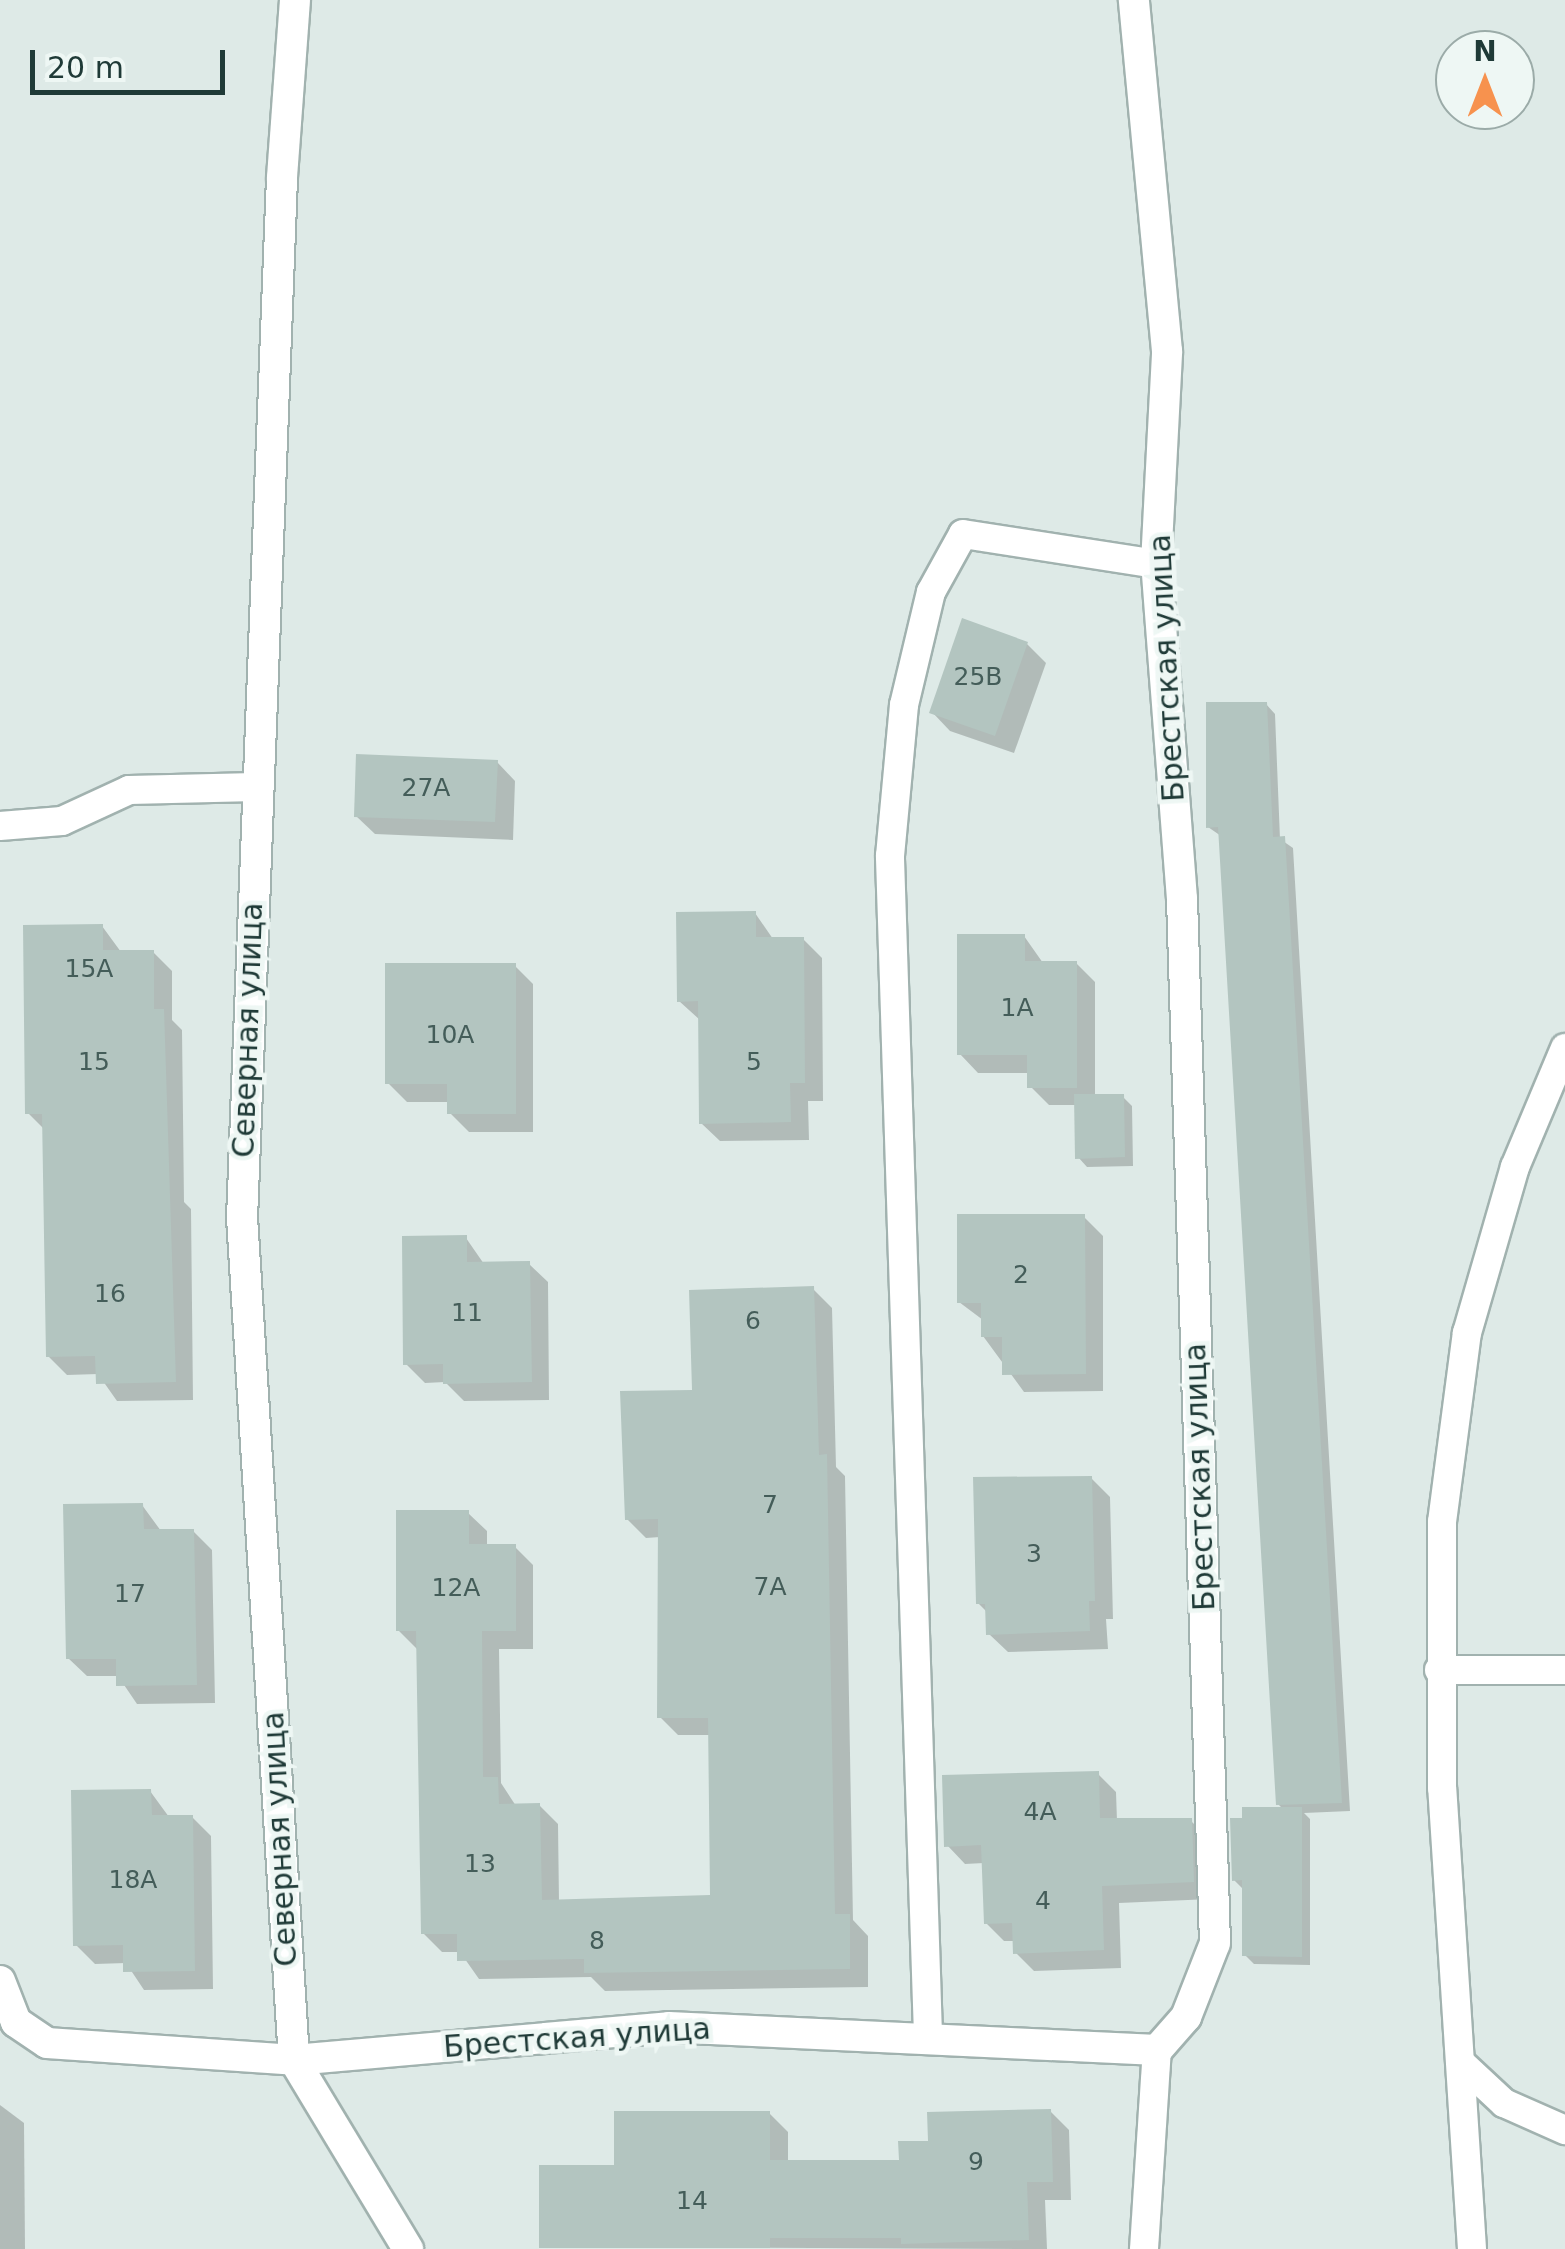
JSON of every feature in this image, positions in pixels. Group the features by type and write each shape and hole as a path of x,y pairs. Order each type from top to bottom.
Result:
{"street":[{"name":"Северная улица","path":"281,2059 242,1218 256,787 296,0"},
{"name":"Брестская улица","path":"8,2022 47,2043 281,2059 669,2027 928,2036 1157,2050 1186,2017 1215,1943 1182,898 1156,564 1168,352 1134,0"},
{"path":"0,1981 8,2022"},
{"path":"281,2059 408,2249"}],"lane":[{"path":"928,2036 890,856 904,705 931,592 963,534 1156,564"},
{"path":"0,826 62,821 128,790 256,787"},
{"path":"1472,2249 1439,1670 1442,1522 1467,1333 1515,1167 1565,1048"},
{"path":"1439,1670 1565,1670"},
{"path":"1144,2249 1157,2050"},
{"path":"1461,2063 1504,2103 1565,2130"}],"building":[{"path":"962,618 1028,642 995,736 929,713"},
{"path":"1206,702 1267,702 1273,837 1285,836 1342,1803 1276,1805 1218,827 1206,828"},
{"path":"356,754 498,760 495,822 354,817"},
{"path":"756,911 756,937 804,937 805,1083 790,1083 791,1122 699,1124 698,1001 677,1002 676,912"},
{"path":"103,924 103,950 154,950 154,1009 164,1009 176,1382 96,1384 95,1356 46,1357 42,1114 25,1114 23,925"},
{"path":"957,934 1025,934 1025,961 1077,961 1077,1088 1027,1088 1027,1055 957,1055"},
{"path":"385,963 516,963 516,1114 447,1114 447,1084 385,1084"},
{"path":"1074,1094 1124,1094 1125,1157 1075,1159"},
{"path":"957,1214 1085,1214 1086,1374 1002,1375 1002,1337 981,1337 981,1303 957,1303"},
{"path":"467,1235 467,1262 530,1261 532,1382 443,1384 443,1364 403,1365 402,1236"},
{"path":"814,1286 819,1455 827,1454 835,1914 850,1914 850,1969 584,1973 584,1959 457,1961 457,1934 421,1934 416,1631 396,1631 396,1510 469,1510 469,1544 516,1544 516,1631 482,1631 483,1777 498,1777 499,1804 540,1803 542,1900 710,1895 708,1718 657,1718 658,1519 625,1520 620,1391 692,1390 689,1290"},
{"path":"1092,1476 1095,1601 1089,1601 1090,1631 986,1635 985,1604 976,1604 973,1477"},
{"path":"143,1503 144,1529 194,1529 197,1685 116,1686 116,1659 66,1659 63,1504"},
{"path":"1099,1771 1100,1818 1192,1818 1194,1882 1102,1886 1104,1950 1013,1954 1012,1923 984,1924 981,1845 944,1847 942,1775"},
{"path":"151,1789 152,1815 193,1815 195,1971 123,1972 123,1945 73,1946 71,1790"},
{"path":"1242,1807 1302,1807 1302,1957 1242,1956 1242,1880 1232,1881 1230,1818 1242,1818"},
{"path":"1051,2109 1053,2182 1027,2182 1029,2240 901,2244 901,2238 770,2238 770,2248 539,2248 539,2165 614,2165 614,2111 770,2111 770,2160 899,2160 898,2141 928,2141 927,2112"}]}
